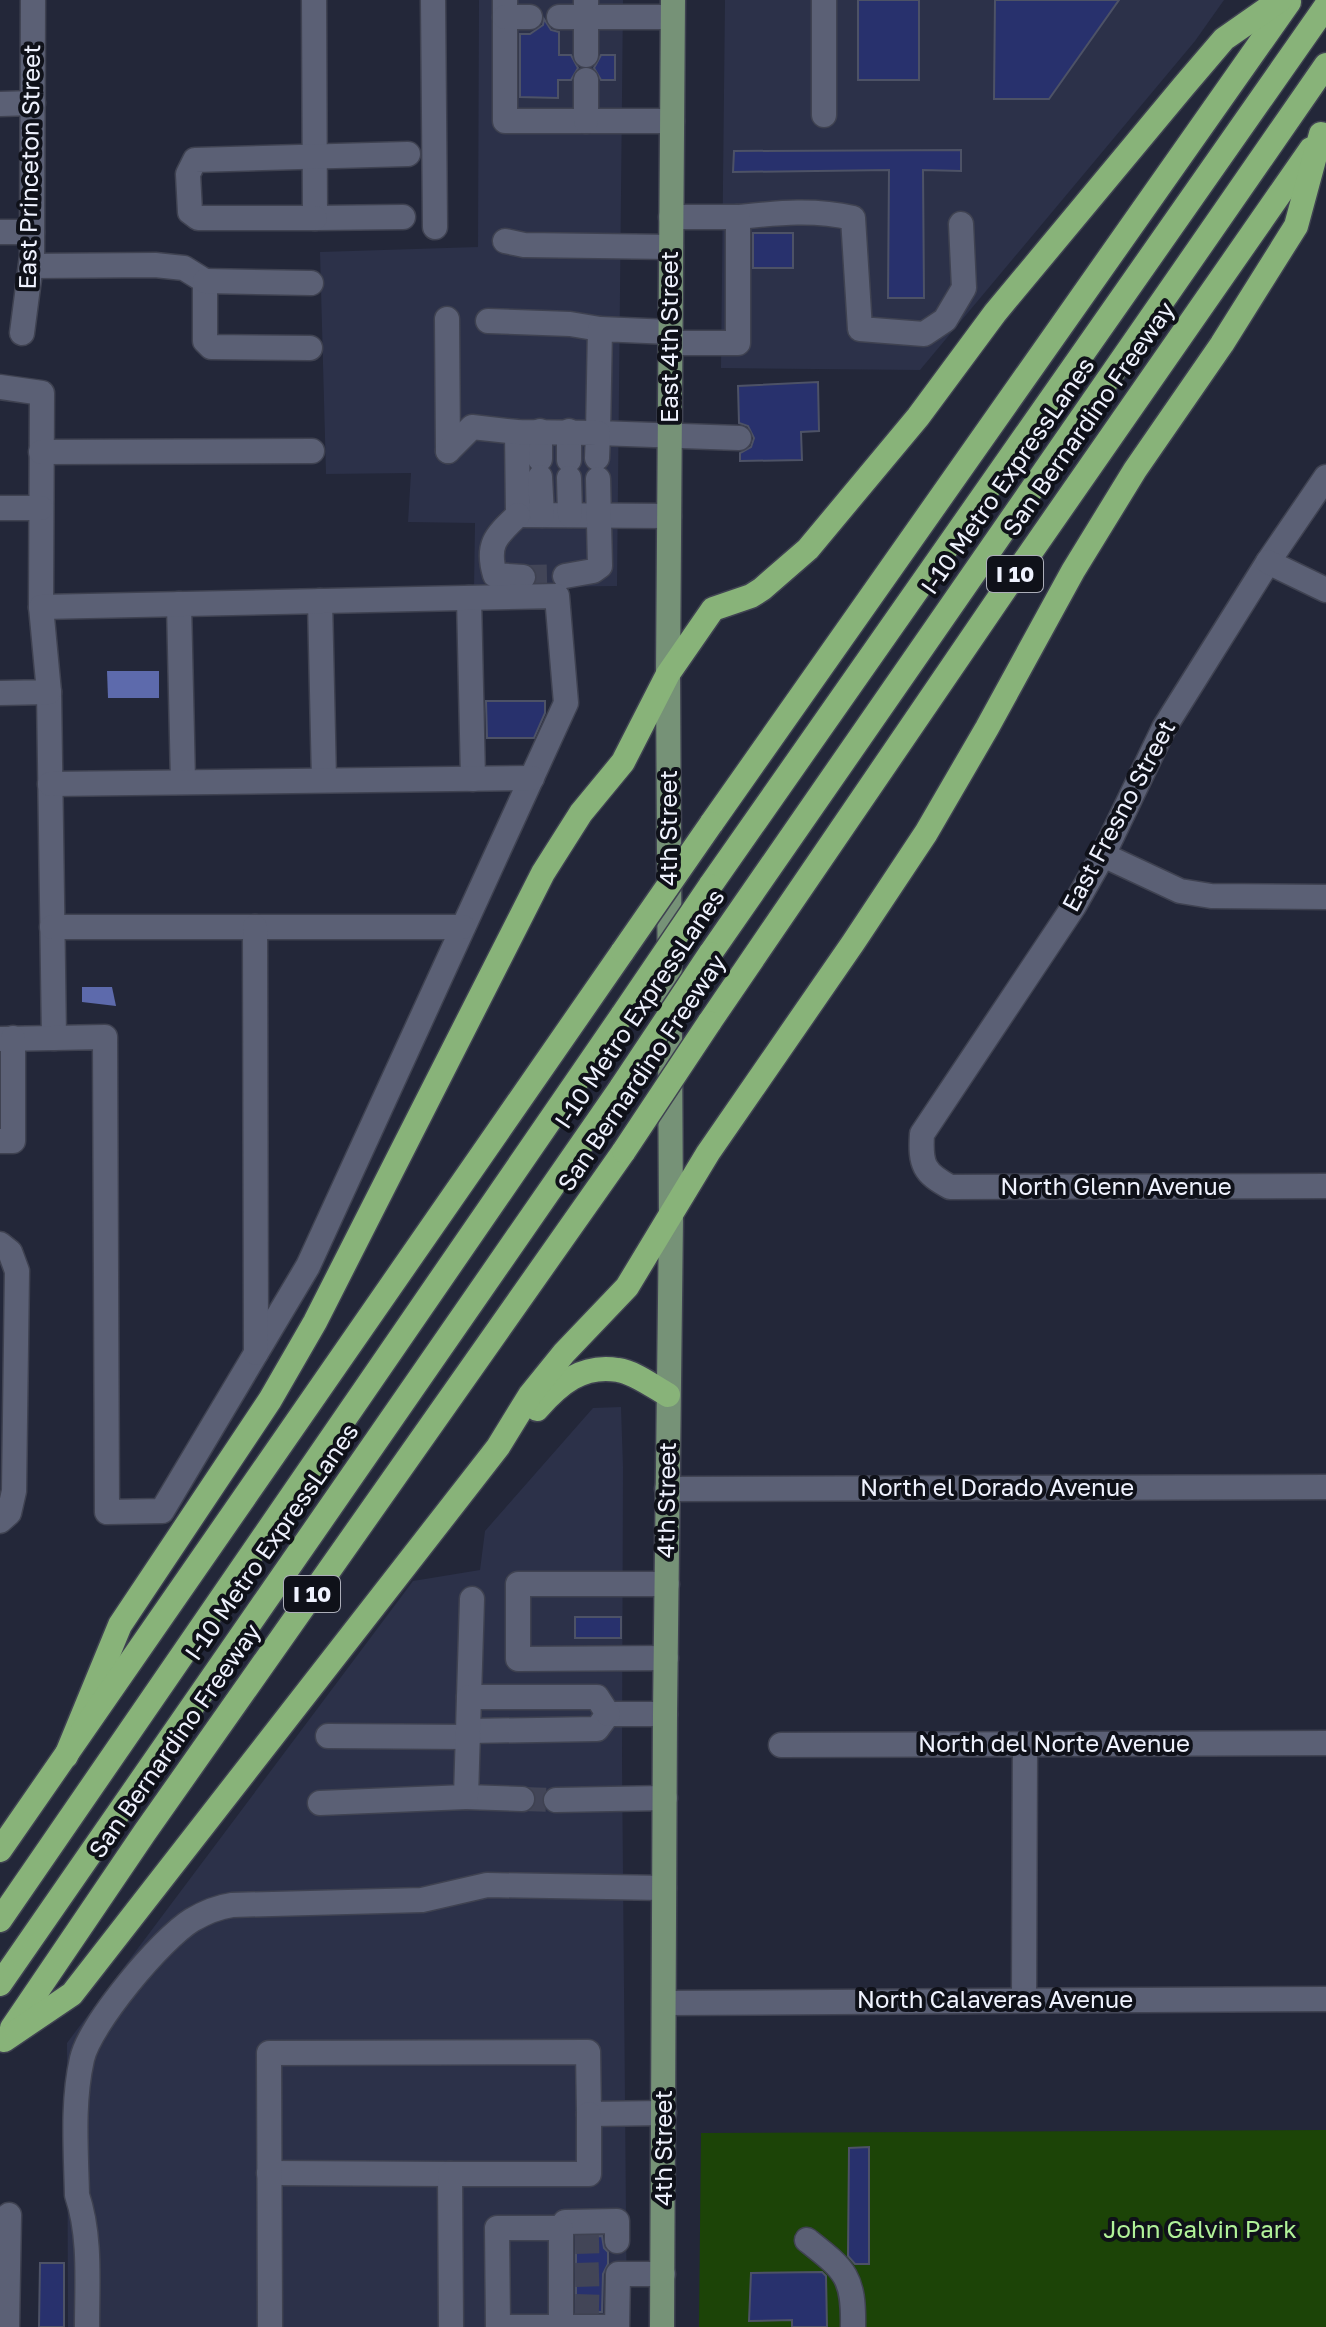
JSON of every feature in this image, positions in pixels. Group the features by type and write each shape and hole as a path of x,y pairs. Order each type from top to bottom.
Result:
{"highway":[{"path":"66,1756 120,1625 270,1400 315,1322 543,873 581,813 623,762 668,674 713,609 751,596 808,549 918,417 995,313 1224,39 1280,0"},
{"path":"0,1850 711,824 1290,0"},
{"name":"I-10 Metro ExpressLanes","path":"0,1920 710,886 1326,6"},
{"name":"I-10 Metro ExpressLanes","path":"0,1984 1326,65"},
{"path":"2,2043 72,1994 498,1447 530,1395 564,1353 627,1287 708,1153 926,833 1135,470 1222,344 1296,226 1324,131"},
{"name":"San Bernardino Freeway","path":"2,2043 145,1832 624,1151 1010,582 1324,131"},
{"path":"498,1447 555,1389 577,1373 620,1370 668,1395"}],"main road":[{"name":"East 4th Street","path":"668,674 672,8"},
{"name":"4th Street","path":"662,2327 671,1218 668,674"}],"street":[{"name":"East Princeton Street","path":"22,333 31,266 33,0"},
{"path":"314,0 315,218"},
{"path":"433,0 435,227"},
{"path":"824,0 824,115"},
{"path":"559,17 586,9 672,8"},
{"path":"530,17 505,9 505,121 672,121"},
{"path":"586,9 586,55"},
{"path":"586,80 586,121"},
{"path":"0,104 33,103"},
{"path":"403,217 198,218 190,212 188,174 195,160 408,154"},
{"path":"671,217 738,217 796,210 853,218 860,329 924,334 945,320 964,288 961,224"},
{"path":"488,321 570,324 670,338 738,343 738,217"},
{"path":"0,232 32,232"},
{"path":"505,241 524,245 671,247"},
{"path":"31,266 155,265 184,268 205,281 311,283"},
{"path":"205,281 205,341 211,347 310,348"},
{"path":"447,319 448,451 472,427 528,432 569,431 598,457"},
{"path":"565,576 593,571 600,566 600,329"},
{"path":"0,387 42,393 41,607 49,692 54,1038"},
{"path":"569,431 570,515"},
{"path":"528,432 540,468 530,515"},
{"path":"528,432 530,515"},
{"path":"598,457 670,436 739,438"},
{"path":"41,452 312,451"},
{"name":"East Fresno Street","path":"921,1157 922,1134 1074,906 1103,855 1164,728 1268,562 1326,477"},
{"path":"0,508 41,508"},
{"path":"523,577 495,575 490,558 495,537 530,515 669,516"},
{"path":"1268,562 1326,590"},
{"path":"0,1141 13,1141 7,1038 105,1037 107,1512 162,1511 308,1266 566,703 557,596 41,607"},
{"path":"469,598 473,779"},
{"path":"320,601 324,780"},
{"path":"179,604 183,782"},
{"path":"0,693 49,692"},
{"path":"50,784 532,778"},
{"path":"1103,855 1180,891 1211,896 1326,897"},
{"path":"52,927 463,927"},
{"path":"255,927 256,1353"},
{"name":"North Glenn Avenue","path":"921,1157 930,1177 950,1187 1326,1186"},
{"path":"0,1244 10,1252 17,1271 14,1491 9,1513 0,1521"},
{"name":"North el Dorado Avenue","path":"667,1489 1326,1487"},
{"path":"666,1658 518,1659 518,1584 667,1584"},
{"path":"466,1797 472,1599"},
{"path":"469,1697 597,1697 608,1714"},
{"path":"608,1714 665,1714"},
{"path":"328,1736 597,1729 608,1714"},
{"name":"North del Norte Avenue","path":"781,1745 1326,1743"},
{"path":"1024,1999 1025,1744"},
{"path":"320,1803 466,1797 522,1799"},
{"path":"556,1800 665,1798"},
{"path":"87,2327 86,2251 77,2195 76,2109 82,2059 86,2046 133,1976 190,1921 220,1907 232,1905 422,1900 487,1885 664,1888"},
{"name":"North Calaveras Avenue","path":"664,2003 1326,1999"},
{"path":"269,2173 589,2174 588,2052 269,2053 269,2173 270,2327"},
{"path":"589,2114 664,2113"},
{"path":"450,2174 451,2327"},
{"path":"7,2327 9,2215"},
{"path":"566,2237 497,2228 498,2327 566,2313 617,2327 612,2307 612,2241 617,2221 565,2222 566,2237 568,2275 566,2313"},
{"path":"807,2240 841,2267 853,2295 853,2327"},
{"path":"613,2274 663,2274"}],"shaded area":[{"path":"479,0 623,0 617,586 474,588 475,523 408,522 411,473 326,474 320,252 478,247"},
{"path":"725,0 1224,0 1195,41 920,370 721,368"},
{"path":"621,1407 627,2327 68,2327 67,2043 413,1581 480,1570 485,1531 593,1408"}],"green space":[{"name":"John Galvin Park","path":"1326,2130 1326,2327 699,2327 701,2133"}],"water":[{"path":"107,671 159,671 159,698 108,698"},
{"path":"82,987 112,987 116,1006 82,1002"}],"building":[{"path":"858,0 919,0 919,80 858,80"},
{"path":"995,0 1119,0 1049,99 994,99"},
{"path":"544,19 551,30 559,32 559,55 571,55 578,68 571,80 558,80 558,98 520,97 520,34 530,34 543,25"},
{"path":"601,55 615,55 615,80 601,80 594,68"},
{"path":"961,150 961,171 923,170 924,298 888,298 889,170 733,172 734,151"},
{"path":"753,233 793,233 793,268 753,268"},
{"path":"818,382 819,431 801,432 802,460 740,461 740,453 751,447 754,438 748,426 739,423 738,386"},
{"path":"486,701 545,701 545,713 534,738 487,738"},
{"path":"575,1617 621,1617 621,1638 575,1638"},
{"path":"869,2147 869,2264 855,2264 848,2256 849,2148"},
{"path":"602,2236 608,2252 608,2264 603,2274 602,2312 576,2312 576,2237"},
{"path":"40,2263 64,2263 64,2327 39,2327"},
{"path":"822,2272 826,2276 827,2327 792,2327 792,2320 749,2321 751,2273"}],"tunnel":[{"path":"523,577 565,576"},
{"path":"522,1799 556,1800"},
{"path":"575,2242 608,2241"},
{"path":"575,2275 608,2274"},
{"path":"575,2306 608,2307"}]}
